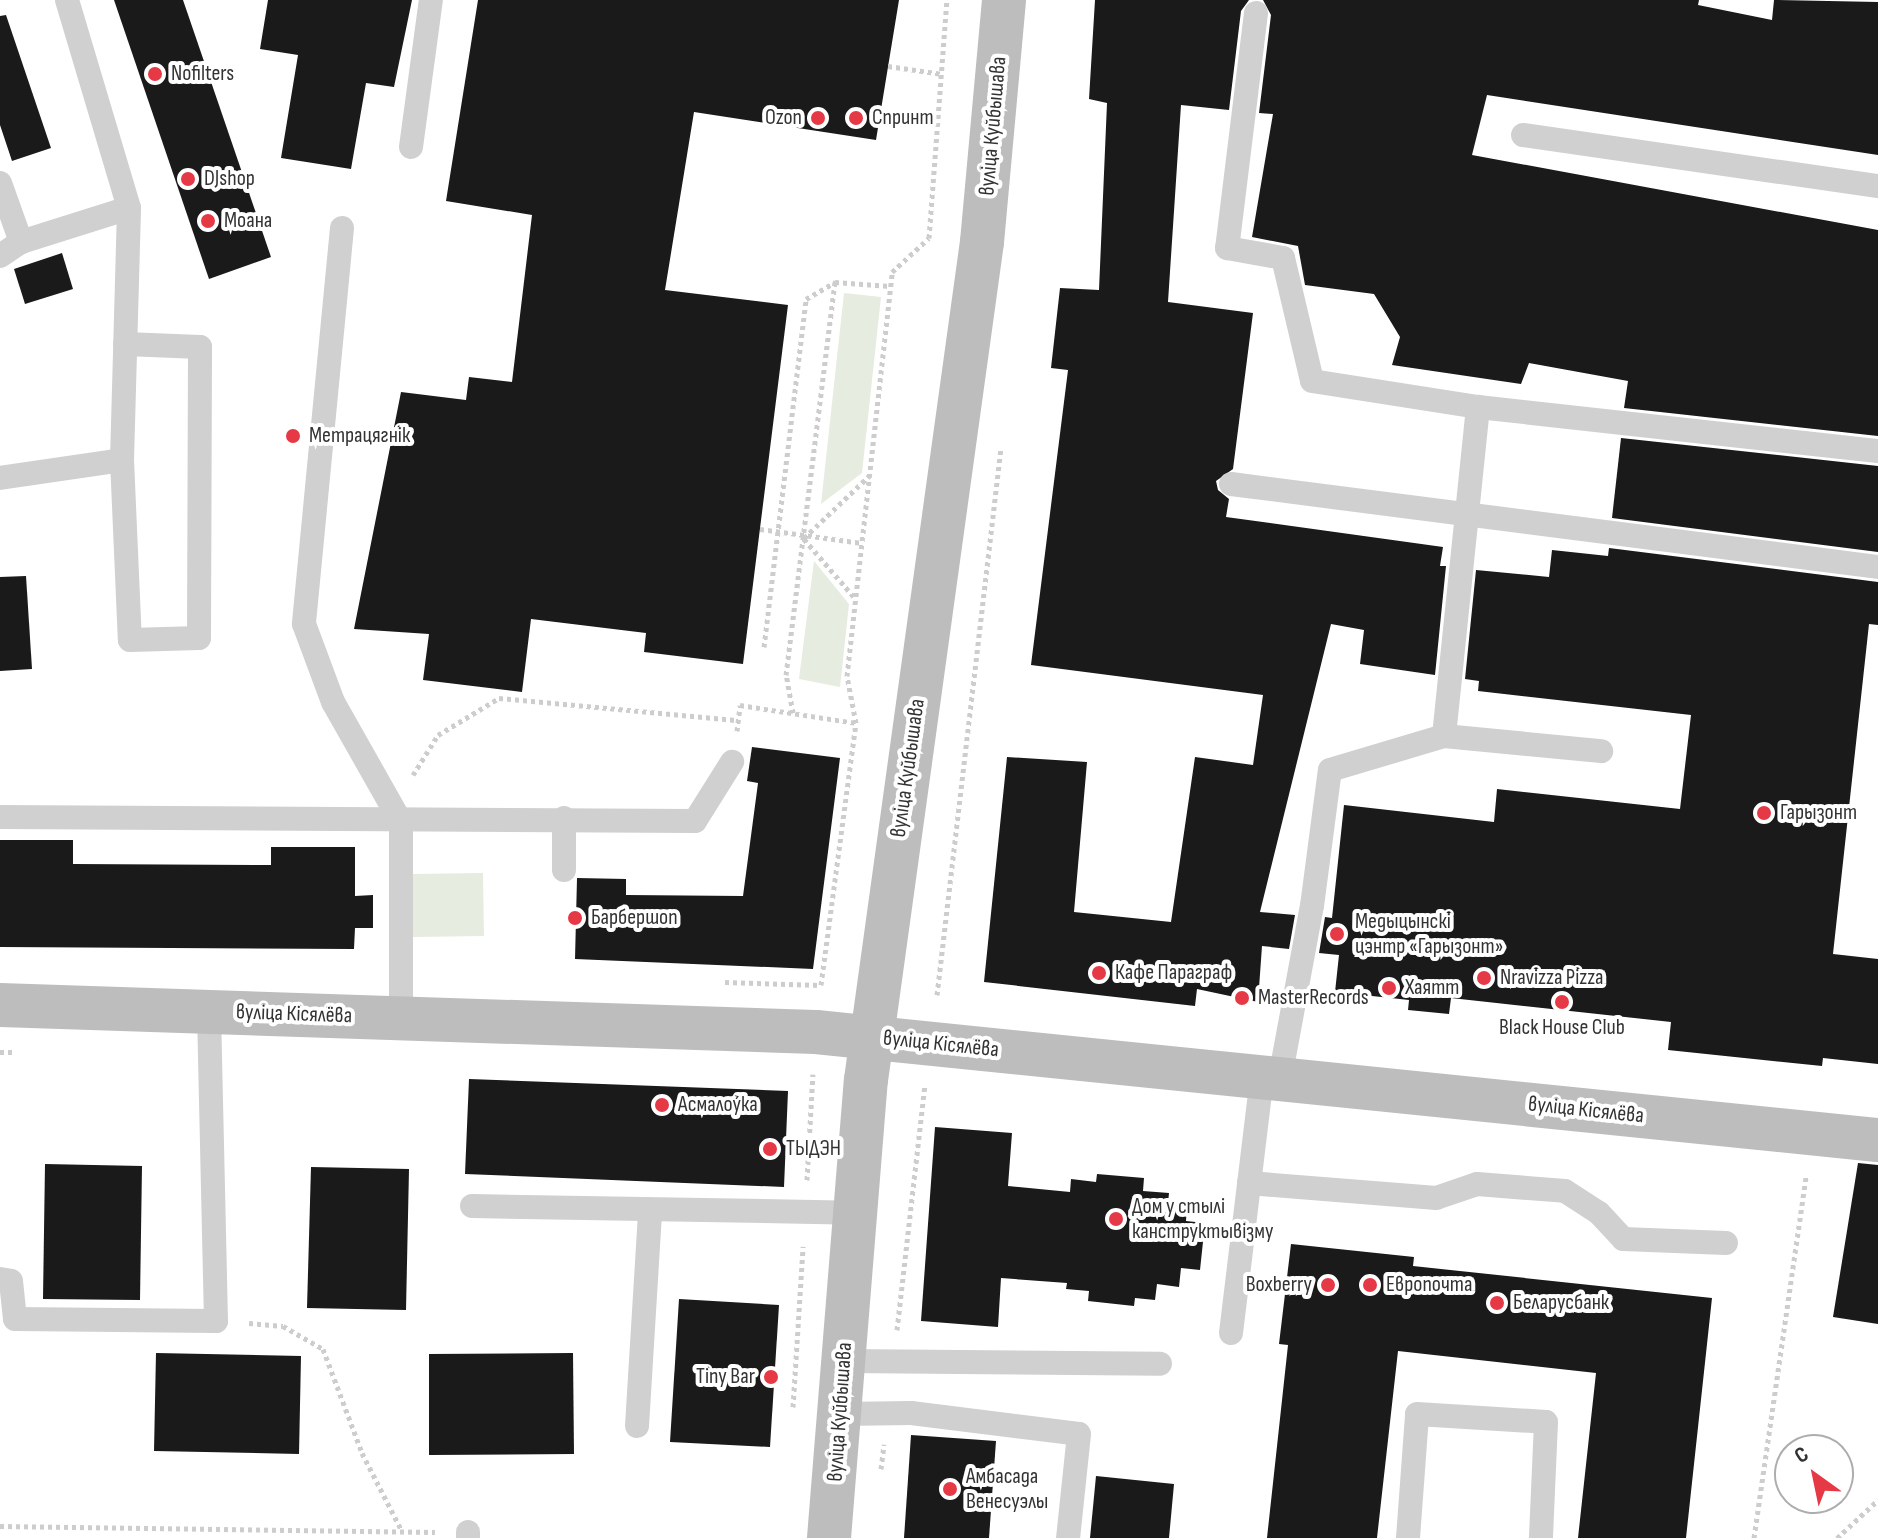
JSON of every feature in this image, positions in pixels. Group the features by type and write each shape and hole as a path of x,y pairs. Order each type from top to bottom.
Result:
{"street":[{"name":"вуліца Куйбышава","path":"829,1538 871,1036 982,242 1004,0"},
{"name":"вуліца Кісялёва","path":"0,1005 871,1036 1878,1140"}],"lane":[{"path":"67,0 129,208 125,344 122,460 130,640 199,638 200,347 125,344"},
{"path":"411,147 431,0"},
{"path":"1256,13 1227,248 1283,258 1312,381 1478,407 1878,451"},
{"path":"1523,135 1878,186"},
{"path":"0,183 21,242"},
{"path":"0,256 21,242 129,208"},
{"path":"342,228 304,624 333,702 401,822 401,1017"},
{"path":"1444,736 1478,407"},
{"path":"0,478 122,460"},
{"path":"1231,484 1878,567"},
{"path":"1231,1333 1249,1183 1312,906 1330,770 1444,736 1601,751"},
{"path":"0,817 401,822 564,818 695,821 732,762"},
{"path":"564,818 564,870"},
{"path":"0,1279 11,1281 15,1319 216,1321 209,1011"},
{"path":"1249,1183 1436,1198 1477,1184 1565,1191 1599,1213 1623,1239 1726,1243"},
{"path":"472,1206 650,1212 854,1213"},
{"path":"637,1426 650,1212"},
{"path":"844,1361 1160,1364"},
{"path":"840,1414 888,1415 1079,1434 1068,1538"},
{"path":"1408,1538 1417,1414 1546,1422 1541,1538"}],"path":[{"path":"821,985 856,723 847,676 890,286 892,272 929,238 947,0"},
{"path":"888,66 942,74"},
{"path":"764,647 781,534 806,299 835,282 890,286"},
{"path":"793,713 786,675 835,282"},
{"path":"803,538 869,476"},
{"path":"760,529 803,538 862,543"},
{"path":"803,538 855,598"},
{"path":"401,822 405,791 421,756 438,735 499,698 738,720"},
{"path":"732,762 740,705 856,723"},
{"path":"792,1416 813,1074"},
{"path":"894,1361 925,1086"},
{"path":"1754,1538 1807,1170"},
{"path":"216,1321 283,1326 323,1349 362,1453 402,1531"},
{"path":"881,1476 888,1415"},
{"path":"1837,1538 1878,1500"},
{"path":"0,1526 402,1531 468,1535"}],"shaded area":[{"path":"844,293 881,297 862,473 821,504"},
{"path":"814,561 849,604 840,687 799,679"},
{"path":"483,873 484,936 413,937 412,874"}],"building":[{"path":"114,0 183,0 271,257 209,279"},
{"path":"268,0 412,0 394,87 366,83 351,169 281,158 298,55 260,49"},
{"path":"478,0 899,0 876,140 694,112 665,290 788,305 743,664 644,652 646,633 531,619 522,692 423,680 429,634 354,629 401,392 466,400 469,377 512,382 532,215 446,201"},
{"path":"1095,0 1249,0 1241,11 1229,110 1181,105 1168,302 1253,313 1233,469 1216,481 1218,490 1229,499 1226,517 1443,547 1440,566 1446,566 1435,675 1360,664 1364,630 1331,624 1260,912 1295,915 1289,949 1262,946 1258,1002 1197,989 1195,1006 984,982 1007,757 1087,762 1074,912 1171,922 1195,757 1253,765 1263,695 1031,665 1068,370 1051,368 1060,288 1099,290 1107,103 1089,99"},
{"path":"1263,0 1699,0 1698,5 1772,20 1774,0 1878,2 1878,155 1487,95 1472,155 1878,230 1878,436 1624,408 1628,381 1529,363 1521,384 1392,365 1400,337 1374,294 1305,285 1298,246 1252,237 1273,114 1259,113 1271,15"},
{"path":"6,15 51,148 12,161 0,125 0,16"},
{"path":"62,253 73,289 25,304 14,269"},
{"path":"1621,438 1878,466 1878,552 1612,518"},
{"name":"Гарызонт","path":"1609,548 1878,582 1878,625 1869,624 1833,954 1878,959 1878,1064 1823,1058 1822,1066 1668,1050 1671,1022 1451,998 1449,1014 1408,1010 1409,1000 1335,992 1339,955 1319,953 1325,917 1332,918 1344,805 1494,822 1497,789 1680,809 1691,715 1478,691 1479,681 1465,679 1476,570 1549,577 1552,550 1608,556"},
{"path":"26,576 32,669 0,671 0,577"},
{"path":"752,747 840,758 813,969 575,959 577,878 626,879 626,895 743,896 758,783 747,781"},
{"path":"0,840 73,840 73,864 271,865 271,847 355,847 355,896 373,895 373,928 355,928 354,949 0,947"},
{"path":"469,1079 788,1091 784,1187 465,1174"},
{"path":"935,1127 1012,1133 1008,1186 1070,1192 1071,1179 1096,1182 1097,1174 1144,1178 1143,1191 1169,1193 1168,1203 1187,1205 1186,1221 1205,1223 1200,1270 1181,1268 1179,1287 1157,1284 1155,1300 1135,1298 1134,1306 1088,1301 1089,1291 1066,1289 1067,1283 1001,1278 998,1327 921,1321"},
{"path":"1858,1163 1878,1165 1878,1324 1833,1317"},
{"path":"45,1164 142,1166 140,1300 43,1299"},
{"path":"311,1167 409,1169 406,1310 307,1308"},
{"path":"1291,1244 1414,1257 1413,1266 1712,1298 1686,1538 1578,1538 1596,1373 1398,1351 1377,1538 1267,1538 1288,1345 1279,1344"},
{"path":"679,1299 779,1305 770,1447 670,1442"},
{"path":"156,1353 301,1356 299,1454 154,1451"},
{"path":"573,1353 574,1454 429,1455 429,1354"},
{"name":"Амбасада Венесуэлы","path":"911,1435 996,1441 989,1538 904,1538"},
{"path":"1096,1476 1174,1484 1169,1538 1090,1538"}],"place":[{"name":"Nofilters","path":"155,74"},
{"name":"Ozon","path":"818,118"},
{"name":"Спринт","path":"856,118"},
{"name":"DJshop","path":"188,179"},
{"name":"Моана","path":"208,221"},
{"name":"Метрацягнік","path":"293,436"},
{"name":"Гарызонт","path":"1764,813"},
{"name":"Барбершоп","path":"575,918"},
{"name":"Медыцынскі цэнтр «Гарызонт»","path":"1337,934"},
{"name":"Кафе Параграф","path":"1099,973"},
{"name":"Nravizza Pizza","path":"1484,978"},
{"name":"Хаятт","path":"1389,988"},
{"name":"MasterRecords","path":"1242,998"},
{"name":"Black House Club","path":"1562,1002"},
{"name":"Асмалоу́ка","path":"662,1105"},
{"name":"ТЫДЭН","path":"770,1149"},
{"name":"Дом у стылі канструктывізму","path":"1116,1219"},
{"name":"Boxberry","path":"1328,1285"},
{"name":"Европочта","path":"1370,1285"},
{"name":"Беларусбанк","path":"1497,1303"},
{"name":"Tiny Bar","path":"771,1377"},
{"name":"Амбасада Венесуэлы","path":"950,1489"}]}
